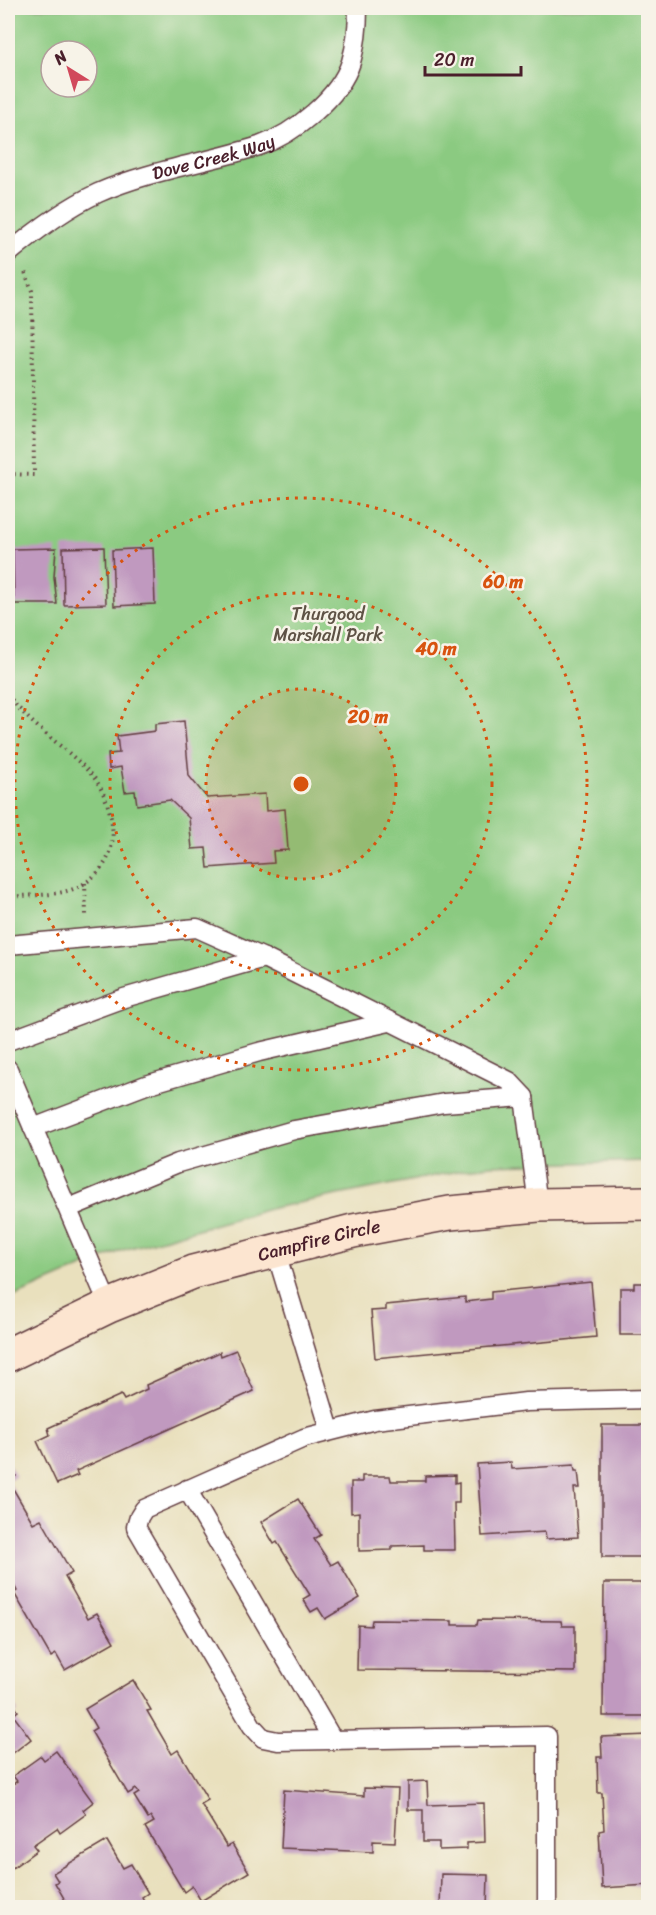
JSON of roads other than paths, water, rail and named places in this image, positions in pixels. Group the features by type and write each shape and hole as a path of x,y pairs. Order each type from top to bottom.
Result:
{"street":[{"name":"Campfire Circle","path":"8,1355 109,1306 193,1272 353,1231 450,1213 538,1205 648,1203"}],"lane":[{"name":"Dove Creek Way","path":"9,253 46,224 98,193 162,170 261,145 291,130 317,110 334,90 350,63 358,8"},
{"path":"8,945 197,928 264,958 509,1081 524,1097 538,1205"},
{"path":"8,1041 124,998 264,958"},
{"path":"33,1128 146,1084 259,1052 389,1022"},
{"path":"8,1069 109,1306"},
{"path":"69,1208 178,1163 294,1130 444,1104 524,1097"},
{"path":"275,1250 330,1430"},
{"path":"547,1908 547,1736 278,1741 263,1738 246,1716 136,1527 138,1517 144,1509 304,1438 330,1430 375,1420 526,1402 648,1399"},
{"path":"187,1489 333,1740"}],"park label":[{"name":"Thurgood Marshall Park","path":"328,624"}]}
